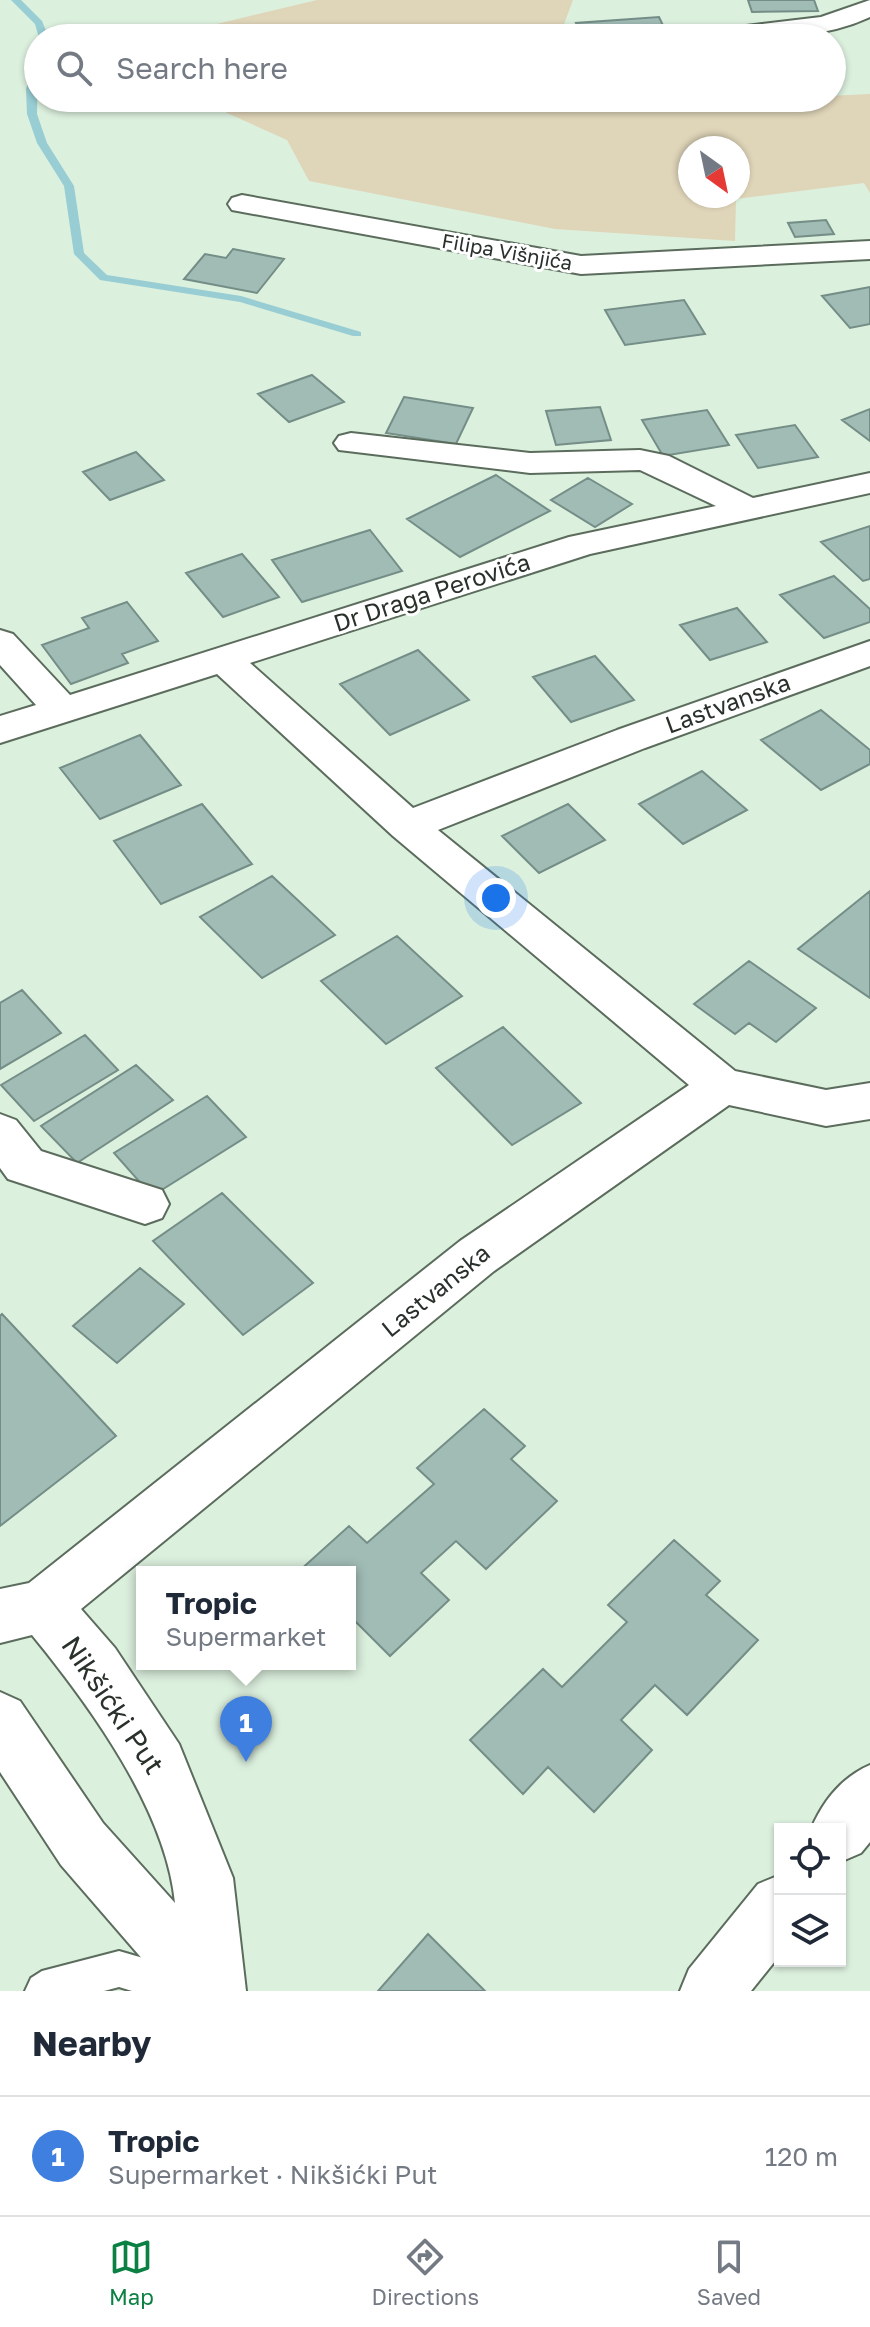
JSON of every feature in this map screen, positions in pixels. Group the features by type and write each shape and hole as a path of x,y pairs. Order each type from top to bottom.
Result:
{"street":[{"path":"821,24 849,18 870,7"},
{"name":"Filipa Višnjića","path":"242,204 581,265 870,250"},
{"path":"351,443 530,463 615,459 649,462 749,509"},
{"name":"Dr Draga Perovića","path":"0,730 582,545 870,483"},
{"path":"0,642 62,710"},
{"name":"Lastvanska","path":"407,826 631,739 870,653"},
{"path":"224,660 407,826 722,1086 826,1108 870,1101"},
{"name":"Lastvanska","path":"22,1611 477,1256 722,1086"},
{"path":"0,1133 25,1165 145,1204"},
{"name":"Nikšićki Put","path":"22,1611 95,1668 158,1765 203,1878 214,1991"},
{"path":"0,1721 82,1844 214,1991"},
{"path":"846,1825 870,1795"},
{"path":"711,1991 774,1913"}],"lane":[{"path":"44,1991 55,1984 119,1969 199,1991"}],"shaded area":[{"path":"317,0 573,0 564,24 217,24"},
{"path":"870,94 870,193 864,183 750,197 750,136 678,136 678,208 736,208 735,241 555,229 309,181 287,140 226,112 846,112 846,95"}],"building":[{"path":"748,0 814,0 818,11 752,12"},
{"path":"659,17 662,24 576,24"},
{"path":"826,220 834,234 795,237 788,223"},
{"path":"233,249 284,259 257,293 184,279 205,254 226,258"},
{"path":"870,287 870,324 850,328 822,296"},
{"path":"684,300 705,334 625,345 605,310"},
{"path":"312,375 344,402 289,422 258,394"},
{"path":"404,397 473,408 456,444 386,433"},
{"path":"600,407 611,440 556,445 546,411"},
{"path":"870,409 870,441 842,420"},
{"path":"707,410 729,445 663,456 642,420"},
{"path":"795,425 818,457 758,468 736,435"},
{"path":"136,452 164,480 110,500 83,472"},
{"path":"496,475 550,511 460,557 407,519"},
{"path":"588,478 632,504 595,527 551,500"},
{"path":"870,526 870,579 863,581 821,542"},
{"path":"370,530 402,571 302,602 272,560"},
{"path":"242,554 279,597 223,617 186,573"},
{"path":"834,576 870,609 870,622 824,638 780,595"},
{"path":"127,602 158,641 122,654 128,663 71,684 42,645 89,628 82,618"},
{"path":"737,608 767,642 710,660 680,625"},
{"path":"418,650 469,700 390,735 340,684"},
{"path":"595,656 634,700 571,722 533,677"},
{"path":"821,710 870,750 870,764 821,790 761,740"},
{"path":"140,735 181,785 100,819 60,768"},
{"path":"702,771 747,810 683,844 639,804"},
{"path":"202,804 252,864 161,904 114,841"},
{"path":"568,804 605,840 539,873 502,836"},
{"path":"272,876 335,935 262,978 200,917"},
{"path":"870,891 870,998 798,949"},
{"path":"397,936 462,996 386,1044 321,981"},
{"path":"749,961 816,1008 776,1042 749,1023 735,1034 694,1004"},
{"path":"22,990 61,1033 0,1069 0,1003"},
{"path":"503,1027 581,1103 512,1145 436,1068"},
{"path":"85,1035 118,1070 34,1121 1,1085"},
{"path":"136,1065 173,1100 77,1163 41,1126"},
{"path":"207,1096 246,1137 152,1196 114,1153"},
{"path":"222,1193 313,1283 243,1335 153,1241"},
{"path":"140,1268 184,1304 117,1363 73,1326"},
{"path":"2,1314 116,1436 0,1526 0,1316"},
{"path":"484,1409 525,1446 511,1459 557,1501 486,1569 456,1541 421,1573 449,1600 390,1656 356,1622 356,1566 305,1566 349,1526 367,1543 434,1484 417,1468"},
{"path":"674,1540 720,1581 706,1595 758,1640 687,1715 655,1685 621,1720 652,1750 594,1812 548,1767 523,1794 470,1740 543,1669 562,1687 627,1622 608,1605"},
{"path":"428,1934 485,1991 378,1991"}],"waterway":[{"path":"16,0 39,24"},
{"path":"32,112 42,143 69,186 79,254 104,278 241,299 357,334"}],"place":[{"name":"Tropic","path":"246,1762"}]}
